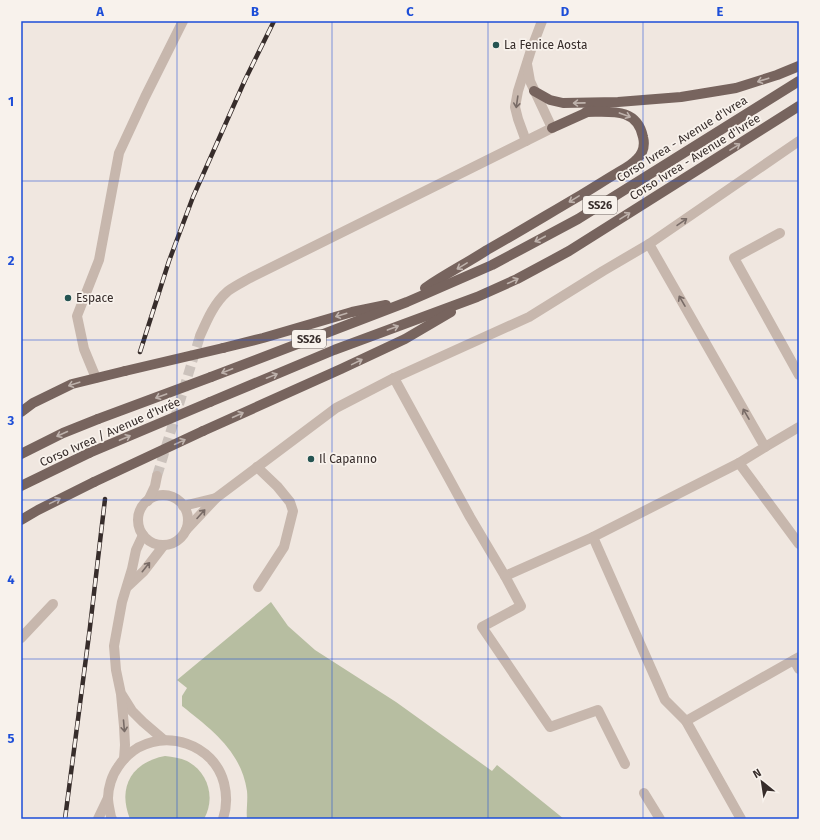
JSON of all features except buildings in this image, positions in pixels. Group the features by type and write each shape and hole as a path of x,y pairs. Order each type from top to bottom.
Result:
{"main road":[{"path":"534,91 550,100 562,103 618,102 681,97 736,88 777,75 799,66"},
{"name":"Corso Ivrea - Avenue d'Ivrea","path":"406,302 492,265 578,219 799,81"},
{"path":"552,128 586,112 618,102"},
{"name":"Corso Ivrea - Avenue d'Ivrée","path":"477,297 516,279 569,251 799,106"},
{"path":"21,412 72,384 263,338 352,312 406,302 433,283 637,160 642,153 644,139 642,131 634,118 619,112 586,112"},
{"path":"21,520 94,482 405,339 477,297"},
{"name":"Corso Ivrea / Avenue d'Ivrée","path":"21,486 89,453 334,350 477,297"},
{"name":"Corso Ivrea / Avenue d'Ivrée","path":"21,454 63,433 98,419 406,302"}],"street":[{"path":"96,378 84,349 77,316 99,260 120,152 145,97 183,21"},
{"path":"526,141 515,107 518,91 542,21"},
{"path":"200,336 207,318 216,303 229,291 245,281 552,128 530,81 527,64"},
{"path":"186,530 216,498 336,408 394,378 529,317 602,271 650,244 799,141"},
{"path":"780,233 734,258 799,375"},
{"path":"650,244 765,448"},
{"path":"394,378 470,517 506,576 521,606 482,627 550,727 598,710 625,764"},
{"path":"506,576 593,537 739,463 799,427"},
{"path":"739,463 799,544"},
{"path":"257,466 277,486 290,502 293,511 284,547 258,587"},
{"path":"148,501 156,481 168,496"},
{"path":"159,496 168,496 181,502 188,515 188,522 183,536 176,542 168,545 159,545 151,542 143,535 139,528 140,512 144,505 151,499 159,496"},
{"path":"183,506 216,498"},
{"path":"124,759 126,745 114,646 122,602 136,550 143,535"},
{"path":"593,537 665,700 686,721 741,819"},
{"path":"127,588 144,571 164,545"},
{"path":"21,638 54,604"},
{"path":"686,721 797,662"},
{"path":"121,694 132,711 164,740"},
{"path":"112,819 108,798 110,784 115,771 132,751 153,741 164,740 177,740 200,749 217,766 223,778 226,790 227,802 225,817"},
{"path":"644,793 660,819"},
{"path":"98,819 108,798"}],"green space":[{"path":"271,602 288,626 315,650 396,702 492,771 497,765 564,819 247,819 247,791 239,764 224,742 182,706 182,696 187,688 177,680"},
{"path":"165,756 187,761 200,772 205,779 208,786 209,803 208,811 204,819 130,819 126,807 125,796 130,778 136,770 144,764 153,759"}],"tunnel":[{"path":"157,476 200,336"}],"railway":[{"path":"140,352 169,261 193,197 245,80 274,21"},
{"path":"65,819 105,499"}],"place":[{"name":"La Fenice Aosta","path":"496,45"},
{"name":"Espace","path":"68,298"},
{"name":"Il Capanno","path":"311,459"}]}
